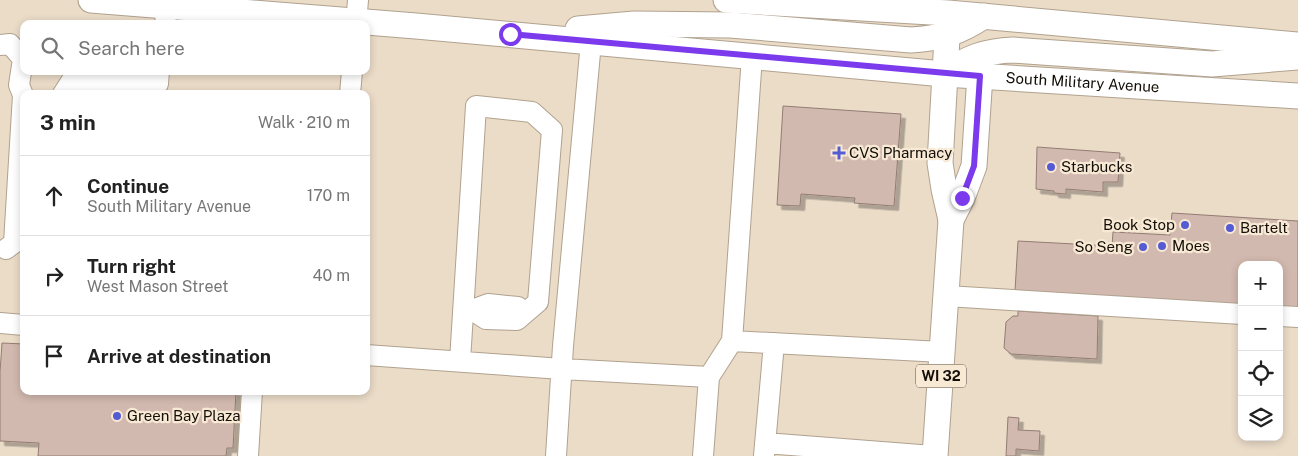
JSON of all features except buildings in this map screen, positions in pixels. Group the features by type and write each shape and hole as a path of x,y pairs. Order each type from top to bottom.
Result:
{"main road":[{"name":"South Military Avenue","path":"91,0 166,15 357,15 510,34 944,74 981,65 1298,96"},
{"path":"726,0 827,3 948,16 985,8 1298,44"},
{"name":"WI 32","path":"951,220 974,166 985,8"},
{"path":"510,34 634,24 730,26 911,40 935,38 948,16"},
{"name":"WI 32","path":"934,456 951,220 940,163 948,16"},
{"path":"981,65 996,51 1013,50 1212,64 1298,57"}],"lane":[{"path":"556,456 591,42"},
{"path":"0,45 10,44 20,56"},
{"path":"703,456 709,377 732,341 752,56"},
{"path":"21,75 19,85 21,90"},
{"path":"66,90 72,80 158,84 159,75"},
{"path":"350,90 352,75"},
{"path":"460,362 468,310 476,106 532,112 552,130 538,302 517,320 486,319 468,310"},
{"path":"6,249 14,243 20,144"},
{"path":"946,296 1238,314"},
{"path":"1283,316 1298,318"},
{"path":"0,323 20,325"},
{"path":"732,341 942,352"},
{"path":"774,343 765,450 934,456"},
{"path":"370,355 709,377"},
{"path":"248,456 252,395"}],"place":[{"name":"CVS Pharmacy","path":"839,153"},
{"name":"Starbucks","path":"1051,167"},
{"name":"Book Stop","path":"1185,225"},
{"name":"Bartelt","path":"1230,228"},
{"name":"Moes","path":"1162,246"},
{"name":"So Seng","path":"1143,247"},
{"name":"Green Bay Plaza","path":"117,416"}],"route":[{"path":"510,34 980,76 974,166 962,198"}]}
